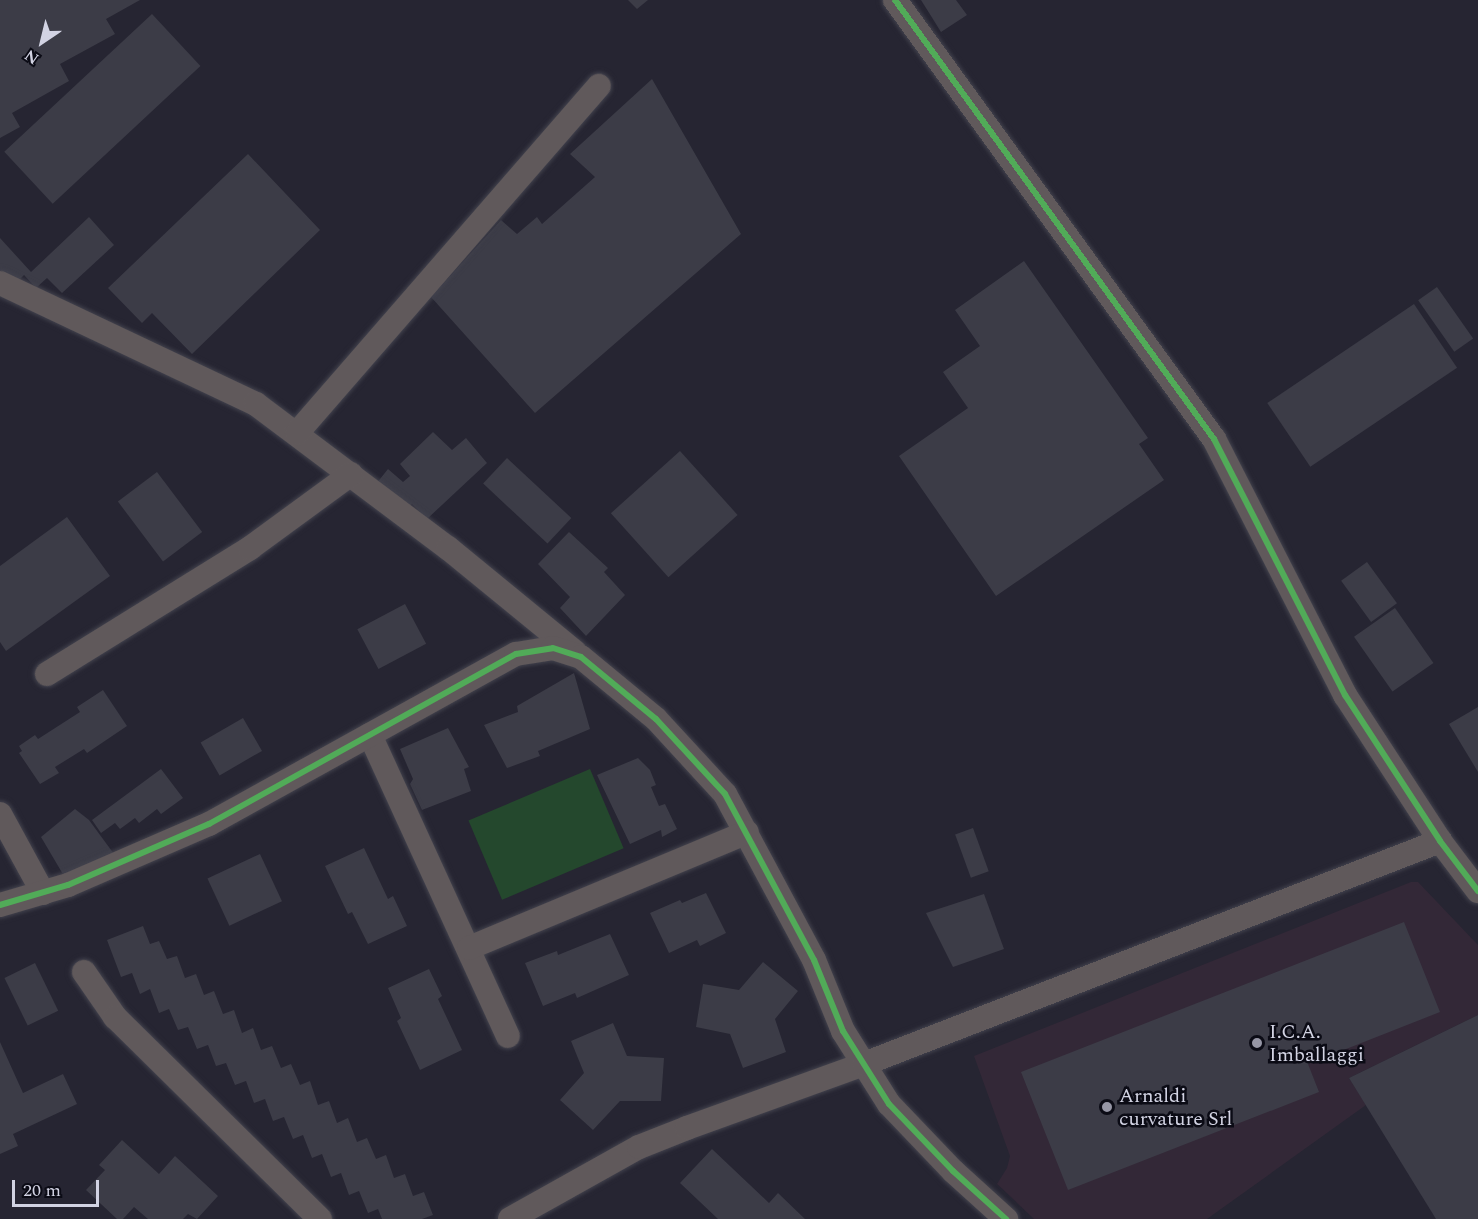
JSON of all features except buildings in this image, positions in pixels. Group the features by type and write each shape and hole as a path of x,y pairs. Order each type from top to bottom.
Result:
{"street":[{"path":"895,0 1214,439 1345,695 1440,841 1478,891"},
{"path":"297,433 598,86"},
{"path":"0,283 256,404 447,548 656,719 725,794 814,960 843,1031 889,1104 953,1171 1006,1219"},
{"path":"47,674 250,548 351,474"},
{"path":"0,905 68,885 209,824 516,654 553,648 581,657"},
{"path":"370,735 470,948 508,1036"},
{"path":"0,814 43,893"},
{"path":"470,948 747,832"},
{"path":"510,1219 639,1147 864,1064 1440,841"},
{"path":"84,972 116,1017 320,1219"}],"shaded area":[{"path":"1411,882 1418,882 1478,945 1478,1015 1349,1078 1366,1105 1207,1219 1034,1219 997,1184 1007,1168 1010,1156 974,1056"}],"green space":[{"path":"590,769 624,848 502,900 468,821"}],"cycle path":[{"path":"895,0 1214,439 1345,695 1440,841 1478,891"},
{"path":"0,905 68,885 209,824 516,654 553,648 581,657 656,719 725,794 814,960 843,1031 889,1104 953,1171 1006,1219"}],"place":[{"name":"I.C.A. Imballaggi","path":"1257,1043"},
{"name":"Arnaldi curvature Srl","path":"1107,1107"}]}
